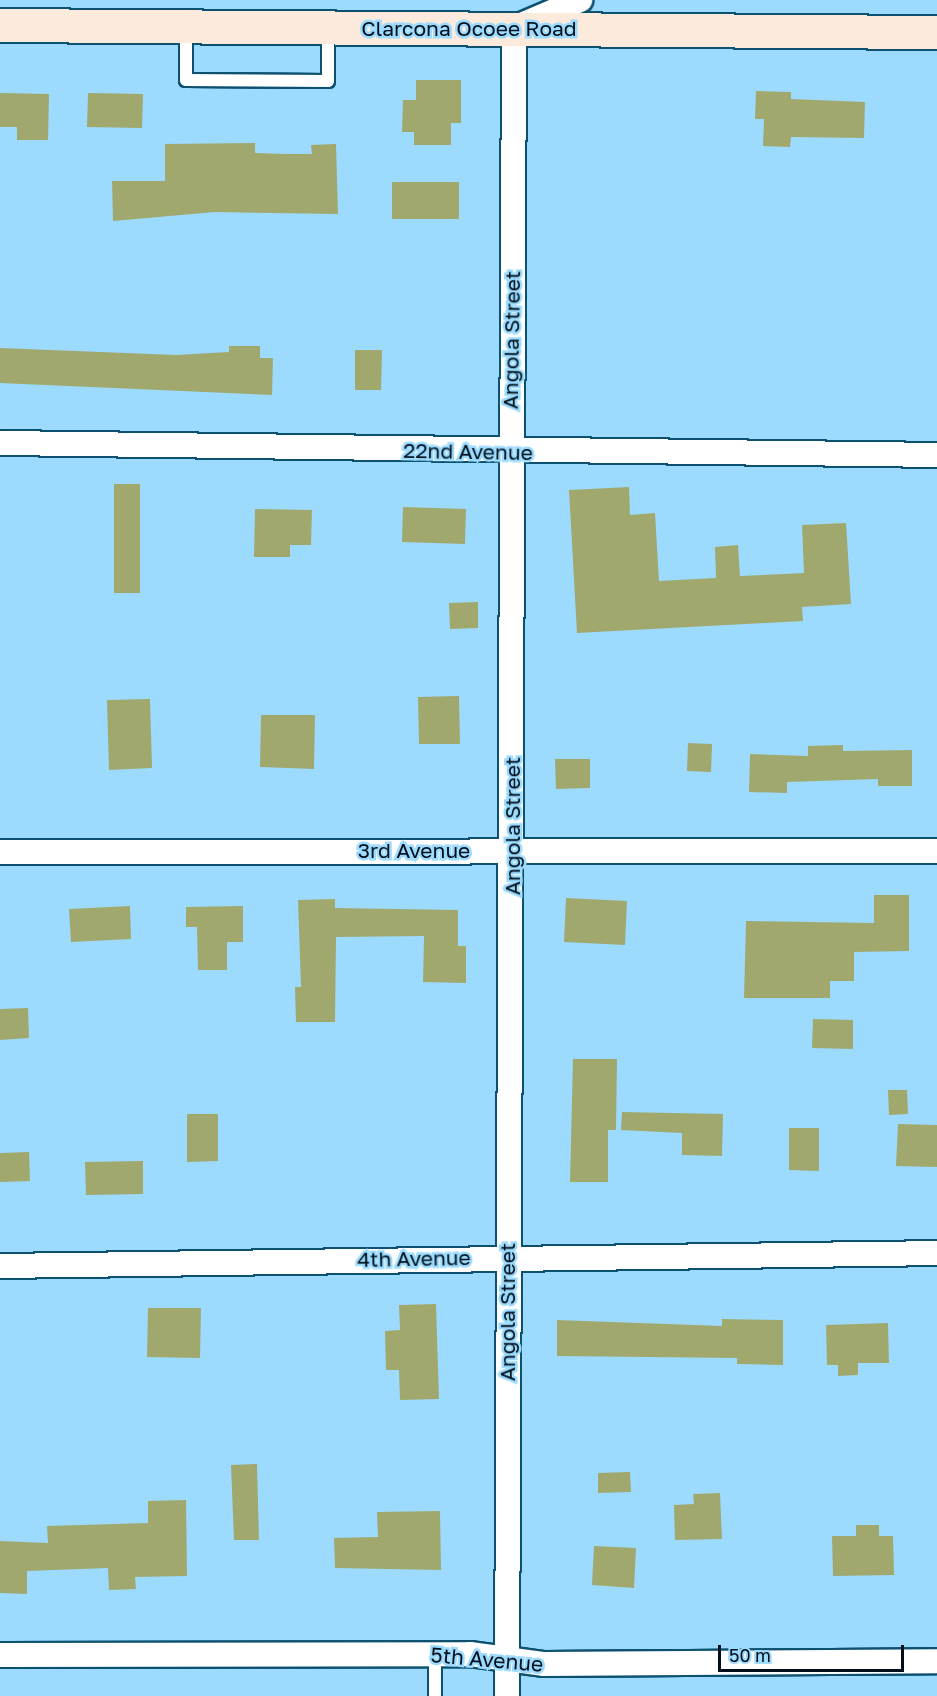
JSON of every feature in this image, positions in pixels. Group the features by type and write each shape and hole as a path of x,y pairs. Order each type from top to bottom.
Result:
{"street":[{"path":"514,28 580,0"},
{"name":"Clarcona Ocoee Road","path":"0,25 937,32"},
{"name":"Angola Street","path":"507,1696 507,1256 513,849 509,452 514,28"},
{"name":"22nd Avenue","path":"0,443 509,452 937,455"},
{"name":"3rd Avenue","path":"0,852 513,849 937,850"},
{"name":"4th Avenue","path":"0,1266 507,1256 937,1253"},
{"name":"5th Avenue","path":"0,1655 435,1654 544,1664 937,1661"}],"lane":[{"path":"186,26 186,80 328,81 328,27"},
{"path":"435,1654 435,1696"}],"building":[{"path":"416,80 461,80 461,123 451,123 451,145 414,145 414,132 402,132 403,100 416,100"},
{"path":"756,91 791,92 791,99 865,102 864,138 791,137 790,147 763,146 764,119 755,119"},
{"path":"0,93 49,94 48,140 17,140 17,127 0,127"},
{"path":"88,93 143,94 142,128 87,127"},
{"path":"255,143 255,153 286,154 312,154 311,145 336,144 338,214 215,212 113,221 112,181 165,181 165,144"},
{"path":"392,182 459,182 459,219 392,219"},
{"path":"229,346 260,346 260,358 273,358 272,395 0,383 0,348 176,355 229,352"},
{"path":"355,350 382,350 381,390 355,390"},
{"path":"114,484 140,484 140,593 114,593"},
{"path":"629,487 630,515 655,513 659,581 716,578 715,547 738,545 740,576 804,573 802,525 846,523 851,604 802,607 803,621 577,633 569,490"},
{"path":"403,507 466,509 465,544 402,542"},
{"path":"255,509 312,510 311,545 290,545 290,557 254,557"},
{"path":"478,602 478,628 450,629 449,603"},
{"path":"459,696 460,744 419,744 418,697"},
{"path":"150,699 152,768 109,770 107,700"},
{"path":"261,715 315,715 314,769 260,767"},
{"path":"688,743 712,744 711,772 687,771"},
{"path":"843,745 843,751 912,750 912,786 878,786 878,779 787,782 787,793 749,792 750,754 808,756 808,746"},
{"path":"555,759 590,759 590,788 556,789"},
{"path":"874,895 909,895 909,951 854,952 854,981 830,981 830,998 744,998 746,921 874,923"},
{"path":"566,898 627,901 625,945 564,942"},
{"path":"335,899 335,908 458,910 458,946 466,946 466,983 423,982 424,936 336,937 335,1022 296,1022 295,987 301,987 298,900"},
{"path":"130,906 131,939 71,942 69,909"},
{"path":"243,906 243,942 227,942 227,970 198,970 197,927 186,927 186,907"},
{"path":"28,1008 29,1038 0,1040 0,1009"},
{"path":"813,1019 853,1020 853,1049 812,1048"},
{"path":"573,1059 617,1059 616,1130 608,1130 608,1182 570,1182"},
{"path":"888,1090 907,1090 908,1114 889,1115"},
{"path":"622,1112 723,1114 722,1156 682,1155 682,1133 621,1130"},
{"path":"187,1114 218,1114 218,1161 187,1162"},
{"path":"898,1124 937,1125 937,1167 896,1166"},
{"path":"789,1128 819,1128 819,1171 789,1170"},
{"path":"29,1152 30,1181 0,1182 0,1153"},
{"path":"143,1161 143,1194 86,1195 85,1162"},
{"path":"436,1304 439,1399 400,1400 399,1370 386,1370 385,1331 400,1330 399,1305"},
{"path":"148,1308 201,1308 200,1358 147,1357"},
{"path":"722,1319 783,1320 783,1365 737,1364 737,1358 557,1356 557,1320 722,1326"},
{"path":"888,1323 889,1363 858,1363 858,1375 838,1376 838,1365 827,1365 826,1325"},
{"path":"257,1464 259,1540 234,1540 231,1465"},
{"path":"630,1472 631,1492 598,1493 598,1473"},
{"path":"720,1493 722,1539 675,1540 674,1505 694,1504 693,1494"},
{"path":"186,1500 187,1576 135,1577 136,1589 109,1590 108,1568 27,1571 27,1594 0,1593 0,1541 48,1543 47,1526 148,1523 148,1501"},
{"path":"440,1511 441,1570 335,1568 334,1538 378,1537 377,1512"},
{"path":"856,1525 879,1525 879,1536 893,1536 894,1575 833,1576 832,1536 856,1536"},
{"path":"594,1546 636,1548 634,1588 592,1585"}]}
